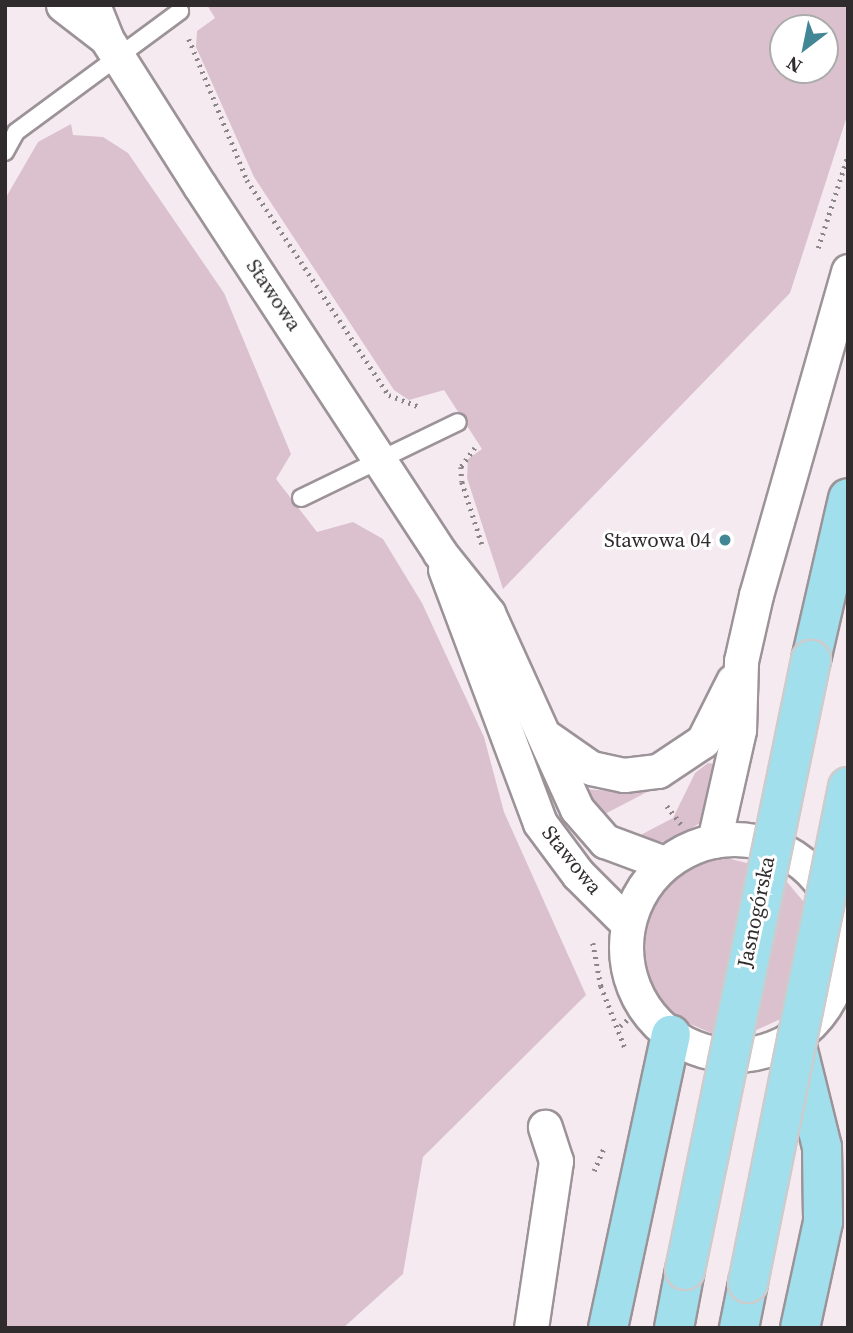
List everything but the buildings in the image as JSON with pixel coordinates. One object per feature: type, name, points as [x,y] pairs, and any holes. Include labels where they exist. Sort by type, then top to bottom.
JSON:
[{"type":"main road","name":"Jasnogórska","points":[[674,1328],[811,660],[848,498]]},
{"type":"main road","points":[[739,1328],[848,787]]},
{"type":"main road","points":[[608,1328],[671,1035]]},
{"type":"main road","points":[[794,1037],[822,1147],[823,1222],[800,1328]]},
{"type":"street","name":"Stawowa","points":[[63,5],[112,47]]},
{"type":"street","name":"Stawowa","points":[[93,5],[112,47],[440,553],[488,613],[548,738],[577,809],[605,842],[664,863]]},
{"type":"street","points":[[714,841],[739,730],[741,661],[797,437],[848,271]]},
{"type":"street","name":"Stawowa","points":[[440,553],[461,624],[487,669],[540,823],[578,873],[628,924]]},
{"type":"street","name":"Stawowa","points":[[548,738],[591,768],[624,775],[658,771],[690,754],[711,730],[741,661]]},
{"type":"street","points":[[714,841],[772,845],[819,880],[833,904],[845,955],[840,993],[794,1037],[764,1051],[732,1055],[700,1050],[631,1016],[626,955],[628,924],[640,893],[664,863],[714,841]]},
{"type":"street","points":[[819,880],[848,844]]},
{"type":"street","points":[[531,1328],[556,1161],[545,1128]]},
{"type":"lane","points":[[5,152],[16,132],[112,47],[180,11]]},
{"type":"lane","points":[[301,498],[378,456],[458,422]]},
{"type":"path","points":[[192,29],[189,50],[247,180],[388,395],[413,408],[430,405]]},
{"type":"path","points":[[834,200],[848,155]]},
{"type":"path","points":[[591,929],[601,986],[631,1016],[627,1059]]},
{"type":"path","points":[[591,1180],[606,1142]]},
{"type":"shaded area","points":[[207,5],[848,5],[848,113],[790,293],[503,589],[467,478],[468,459],[482,449],[444,390],[409,400],[394,390],[254,177],[196,47],[197,31],[215,18]]},
{"type":"shaded area","points":[[71,124],[73,135],[103,137],[128,153],[224,293],[291,454],[276,479],[317,532],[353,522],[383,539],[422,603],[484,737],[504,812],[586,995],[423,1157],[403,1274],[343,1328],[5,1328],[5,199],[38,142]]},
{"type":"shaded area","points":[[708,763],[715,764],[700,823],[669,842],[631,840],[673,818],[695,773]]},
{"type":"shaded area","points":[[585,789],[633,793],[651,790],[599,817]]},
{"type":"shaded area","points":[[722,857],[777,870],[813,913],[785,1017],[750,1033],[711,1033],[679,1019],[655,993],[642,960],[644,925],[659,893],[686,868]]},
{"type":"place","name":"Stawowa 04","points":[[725,540]]}]
